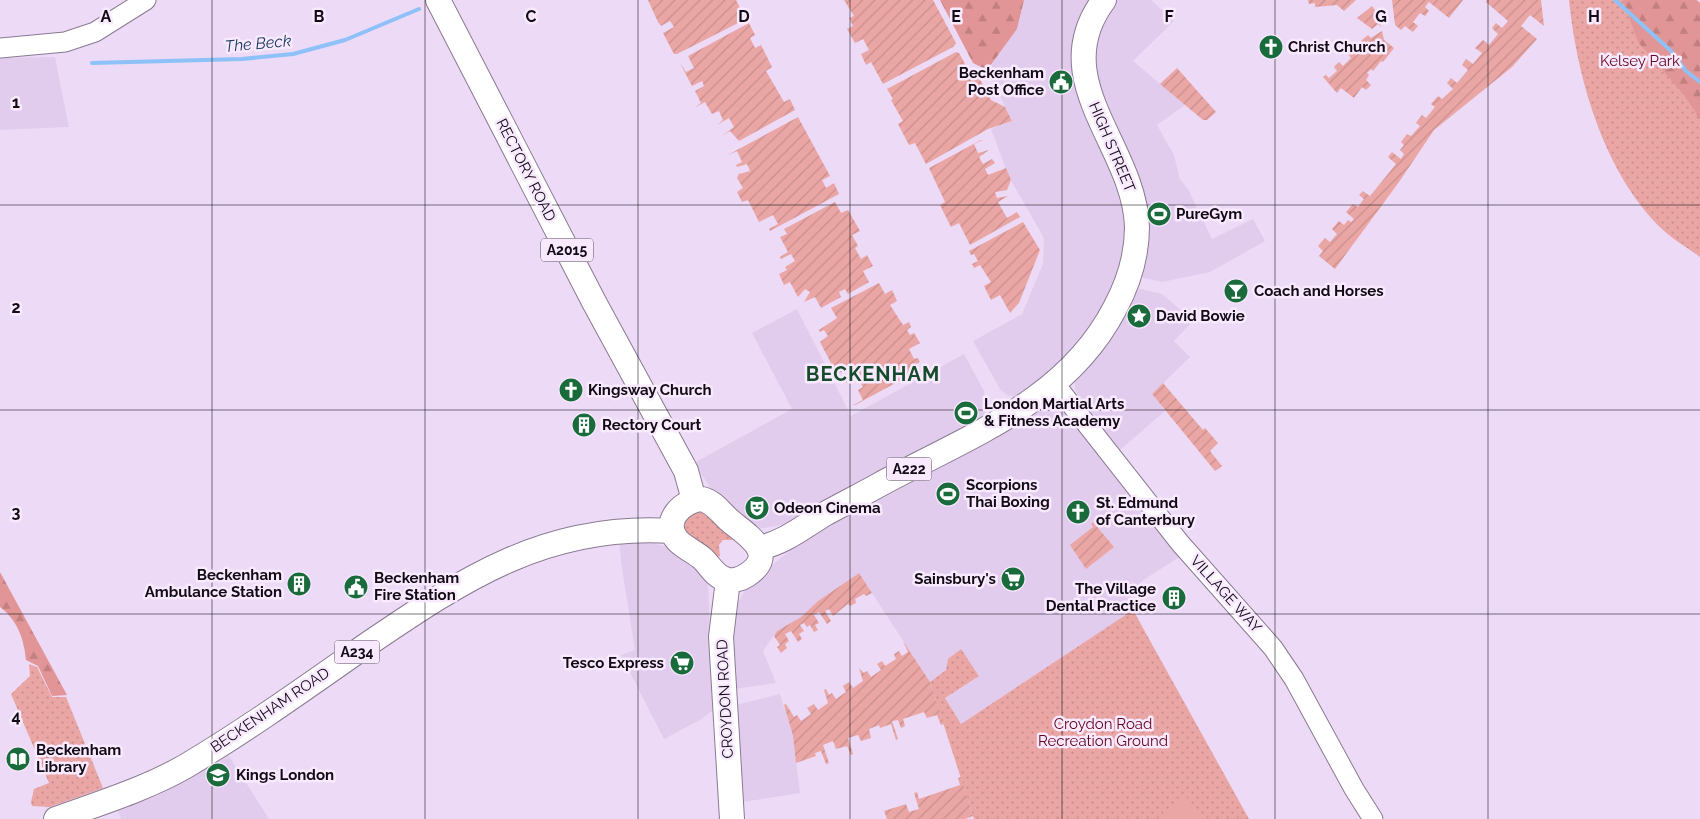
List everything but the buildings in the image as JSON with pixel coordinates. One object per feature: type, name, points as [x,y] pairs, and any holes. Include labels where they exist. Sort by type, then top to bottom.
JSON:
[{"type":"main road","name":"RECTORY ROAD","points":[[438,0],[590,294],[676,450],[689,479],[694,500]]},
{"type":"main road","name":"HIGH STREET","points":[[758,548],[780,541],[833,510],[985,429],[1055,384],[1081,358],[1105,326],[1122,294],[1135,254],[1136,213],[1131,188],[1091,99],[1083,66],[1086,33],[1094,14],[1104,0]]},
{"type":"main road","points":[[702,499],[714,504],[734,524],[751,536],[758,548],[759,554],[755,567],[740,578],[728,580],[715,573],[700,557],[678,541],[672,531],[672,524],[678,509],[694,500],[702,499]]},
{"type":"main road","name":"BECKENHAM ROAD","points":[[56,819],[141,787],[184,766],[440,596],[488,569],[529,552],[583,535],[627,530],[672,531]]},
{"type":"main road","name":"CROYDON ROAD","points":[[728,580],[724,601],[722,645],[732,819]]},
{"type":"street","points":[[0,48],[66,42],[95,32],[146,0]]},
{"type":"street","name":"VILLAGE WAY","points":[[1055,384],[1180,542],[1273,648],[1294,679],[1354,789],[1373,819]]},
{"type":"shaded area","points":[[1024,0],[1095,0],[1082,25],[1128,210],[1125,267],[1082,347],[1017,398],[1007,395],[1000,389],[973,341],[1022,314],[1043,264],[1044,238],[1009,177],[991,129],[1012,121],[987,70],[1017,29]]},
{"type":"shaded area","points":[[1113,0],[1151,0],[1174,21],[1133,61],[1185,105],[1157,125],[1174,155],[1180,179],[1188,189],[1212,239],[1253,219],[1265,241],[1210,272],[1162,282],[1140,277],[1091,56],[1109,6]]},
{"type":"shaded area","points":[[55,57],[69,127],[0,130],[0,58]]},
{"type":"shaded area","points":[[1137,288],[1162,294],[1193,321],[1174,341],[1190,357],[1152,394],[1165,411],[1119,451],[1079,398],[1075,388],[1075,380]]},
{"type":"shaded area","points":[[797,309],[851,416],[964,354],[984,391],[987,409],[983,417],[786,524],[757,529],[718,499],[694,463],[792,409],[752,333]]},
{"type":"shaded area","points":[[1050,401],[1060,405],[1181,556],[1142,581],[1132,601],[1133,610],[961,724],[945,698],[979,675],[960,649],[946,670],[930,682],[859,573],[818,601],[801,617],[777,631],[763,651],[776,683],[735,689],[730,652],[737,605],[746,588],[805,538]]},
{"type":"shaded area","points":[[619,539],[653,543],[671,548],[681,553],[708,580],[713,710],[700,720],[664,739],[621,655],[635,650]]},
{"type":"shaded area","points":[[780,694],[793,736],[800,793],[743,802],[736,705]]},
{"type":"shaded area","name":"Kings London","points":[[229,756],[269,819],[121,819],[118,811],[159,795]]},
{"type":"green space","points":[[648,0],[736,0],[746,19],[674,54],[663,33],[674,27],[670,21],[661,26]]},
{"type":"green space","points":[[844,0],[933,0],[956,43],[953,47],[883,84],[871,62],[866,65],[861,54],[869,50],[863,39],[855,43],[847,29],[853,26],[849,18],[854,16]]},
{"type":"green space","points":[[940,0],[1024,0],[1017,29],[987,70],[973,63]]},
{"type":"green space","points":[[1308,0],[1356,0],[1344,11],[1337,5],[1315,7],[1315,3],[1309,4]]},
{"type":"green space","points":[[1392,0],[1463,0],[1449,18],[1429,2],[1425,7],[1429,11],[1425,16],[1420,13],[1413,22],[1418,26],[1413,32],[1405,26],[1401,30],[1395,25]]},
{"type":"green space","points":[[1487,0],[1541,0],[1544,26],[1530,15],[1521,26],[1537,39],[1512,67],[1434,130],[1399,182],[1335,269],[1319,256],[1323,251],[1318,246],[1325,238],[1330,242],[1337,234],[1332,229],[1339,221],[1344,225],[1348,220],[1351,222],[1354,219],[1346,212],[1353,204],[1358,207],[1364,199],[1359,195],[1363,191],[1370,196],[1396,164],[1388,157],[1392,152],[1401,159],[1404,154],[1400,150],[1404,145],[1401,142],[1407,134],[1411,136],[1420,126],[1416,123],[1422,115],[1426,118],[1435,107],[1431,104],[1438,96],[1442,99],[1453,89],[1447,83],[1451,78],[1457,83],[1468,70],[1462,65],[1466,59],[1473,64],[1482,53],[1475,48],[1483,40],[1489,45],[1498,34],[1492,28],[1496,23],[1502,28],[1508,21],[1486,2]]},
{"type":"green space","name":"Kelsey Park","points":[[1569,0],[1697,0],[1700,3],[1700,257],[1663,230],[1642,207],[1609,153],[1587,92],[1579,61]]},
{"type":"green space","points":[[1623,0],[1696,0],[1700,3],[1700,119],[1684,95],[1638,42]]},
{"type":"green space","points":[[1372,6],[1381,27],[1378,24],[1372,29],[1357,18]]},
{"type":"green space","points":[[749,23],[755,35],[750,38],[755,48],[761,45],[772,67],[766,71],[784,102],[790,99],[795,110],[739,141],[730,131],[722,136],[734,127],[729,118],[717,125],[723,120],[719,111],[712,114],[705,102],[694,108],[701,103],[695,91],[704,86],[702,81],[692,86],[680,63],[686,72],[694,68],[688,56]]},
{"type":"green space","points":[[1382,31],[1384,40],[1394,48],[1383,62],[1381,61],[1373,71],[1371,69],[1367,73],[1369,75],[1366,80],[1371,85],[1366,90],[1362,87],[1354,98],[1341,88],[1337,93],[1323,77],[1326,75],[1329,78],[1337,71],[1334,67],[1339,62],[1343,66],[1351,58],[1348,54],[1353,49],[1356,53],[1364,45],[1361,41],[1368,35],[1371,38]]},
{"type":"green space","points":[[956,52],[959,53],[969,71],[980,79],[991,100],[1005,107],[1012,121],[988,129],[926,164],[915,143],[909,145],[898,124],[903,121],[887,89]]},
{"type":"green space","points":[[1177,68],[1216,112],[1207,120],[1203,120],[1160,84]]},
{"type":"green space","points":[[798,117],[830,176],[822,180],[826,188],[834,183],[839,194],[770,231],[769,229],[778,224],[773,215],[759,222],[748,200],[742,202],[737,192],[743,188],[737,178],[739,174],[750,171],[747,164],[737,167],[736,165],[742,162],[737,151],[726,156]]},
{"type":"green space","points":[[981,140],[983,140],[974,144],[978,153],[989,150],[979,157],[983,164],[992,159],[995,163],[985,169],[988,175],[1006,168],[1011,180],[1007,190],[995,192],[997,198],[1008,196],[998,202],[1007,218],[1017,212],[1020,217],[970,245],[959,223],[951,227],[940,205],[945,202],[929,168]]},
{"type":"green space","points":[[835,202],[841,213],[848,210],[860,231],[852,235],[858,246],[855,248],[861,259],[867,255],[873,266],[863,271],[869,282],[848,294],[845,289],[839,292],[841,297],[821,308],[815,297],[804,302],[810,292],[805,289],[798,297],[790,282],[784,285],[779,274],[787,270],[785,267],[795,261],[791,254],[781,259],[780,257],[788,252],[780,237],[787,234],[784,229]]},
{"type":"green space","points":[[1023,222],[1040,250],[1019,303],[1010,313],[1000,295],[991,300],[984,286],[991,282],[980,265],[974,268],[972,264],[978,261],[974,254],[971,255],[969,251]]},
{"type":"green space","points":[[879,283],[885,294],[892,290],[897,301],[890,305],[903,325],[909,322],[911,327],[907,330],[910,335],[914,333],[920,343],[909,349],[914,359],[918,358],[920,362],[911,367],[914,373],[855,405],[853,405],[863,400],[858,390],[863,387],[857,377],[846,383],[843,377],[853,372],[851,367],[831,377],[825,366],[831,363],[820,342],[828,336],[824,330],[820,332],[819,330],[837,318],[831,308]]},
{"type":"green space","points":[[1163,383],[1203,430],[1205,428],[1218,443],[1210,451],[1222,466],[1215,471],[1152,394]]},
{"type":"green space","points":[[704,510],[735,536],[732,540],[723,540],[719,545],[720,556],[718,557],[695,540],[684,528],[689,514]]},
{"type":"green space","points":[[1093,522],[1114,547],[1086,569],[1070,545],[1093,527],[1091,524]]},
{"type":"green space","points":[[0,572],[67,695],[52,696],[38,666],[26,660],[19,630],[0,607]]},
{"type":"green space","points":[[859,573],[872,593],[866,596],[864,594],[855,599],[856,603],[850,606],[848,604],[833,616],[829,609],[825,611],[831,621],[827,624],[819,612],[814,615],[819,623],[815,625],[818,630],[814,632],[810,625],[807,627],[804,623],[800,625],[804,631],[799,634],[802,639],[798,642],[791,631],[785,634],[789,641],[785,644],[787,648],[781,653],[777,647],[780,645],[774,636],[777,631],[801,617],[818,601]]},
{"type":"green space","name":"Croydon Road Recreation Ground","points":[[1133,610],[1249,819],[974,819],[930,682],[946,670],[948,659],[961,649],[979,676],[945,698],[961,724]]},
{"type":"green space","points":[[903,641],[930,682],[944,724],[941,725],[937,715],[927,718],[924,712],[903,719],[905,726],[901,728],[898,720],[892,721],[898,739],[896,740],[891,724],[880,728],[879,725],[869,729],[871,738],[861,741],[858,735],[848,738],[853,754],[851,755],[847,746],[836,749],[833,741],[823,745],[829,763],[826,764],[821,751],[815,753],[816,756],[796,763],[793,736],[784,705],[786,704],[794,717],[797,715],[801,721],[811,714],[807,708],[814,704],[818,710],[828,703],[824,690],[826,689],[829,695],[832,693],[836,699],[846,692],[843,686],[849,682],[853,688],[863,681],[859,668],[864,673],[867,671],[871,677],[881,670],[877,664],[882,661],[885,666],[896,659],[894,654],[899,651],[902,656],[908,652]]},
{"type":"green space","points":[[29,664],[37,667],[52,697],[66,697],[103,788],[50,807],[32,806],[34,789],[49,783],[11,694],[30,676]]},
{"type":"green space","points":[[961,777],[973,816],[965,819],[887,819],[884,811],[906,804],[909,812],[919,809],[914,793],[917,792],[919,799],[960,785],[958,778]]},
{"type":"green space","points":[[1187,797],[1201,819],[1167,819],[1163,812]]},
{"type":"waterway","name":"The Beck","points":[[1615,0],[1670,50],[1686,71],[1700,82]]},
{"type":"waterway","name":"The Beck","points":[[92,63],[242,59],[293,54],[345,40],[419,9]]},
{"type":"place","name":"Christ Church","points":[[1271,47]]},
{"type":"place","name":"Beckenham Post Office","points":[[1061,82]]},
{"type":"place","name":"PureGym","points":[[1159,214]]},
{"type":"place","name":"Coach and Horses","points":[[1236,291]]},
{"type":"place","name":"David Bowie","points":[[1139,316]]},
{"type":"place","name":"Kingsway Church","points":[[571,390]]},
{"type":"place","name":"London Martial Arts & Fitness Academy","points":[[966,413]]},
{"type":"place","name":"Rectory Court","points":[[584,425]]},
{"type":"place","name":"Scorpions Thai Boxing","points":[[948,494]]},
{"type":"place","name":"Odeon Cinema","points":[[757,508]]},
{"type":"place","name":"St. Edmund of Canterbury","points":[[1078,512]]},
{"type":"place","name":"Sainsbury's","points":[[1013,579]]},
{"type":"place","name":"Beckenham Ambulance Station","points":[[299,584]]},
{"type":"place","name":"Beckenham Fire Station","points":[[356,587]]},
{"type":"place","name":"The Village Dental Practice","points":[[1174,598]]},
{"type":"place","name":"Tesco Express","points":[[682,663]]},
{"type":"place","name":"Beckenham Library","points":[[18,759]]},
{"type":"place","name":"Kings London","points":[[218,775]]},
{"type":"district","name":"BECKENHAM","points":[[873,374]]}]
